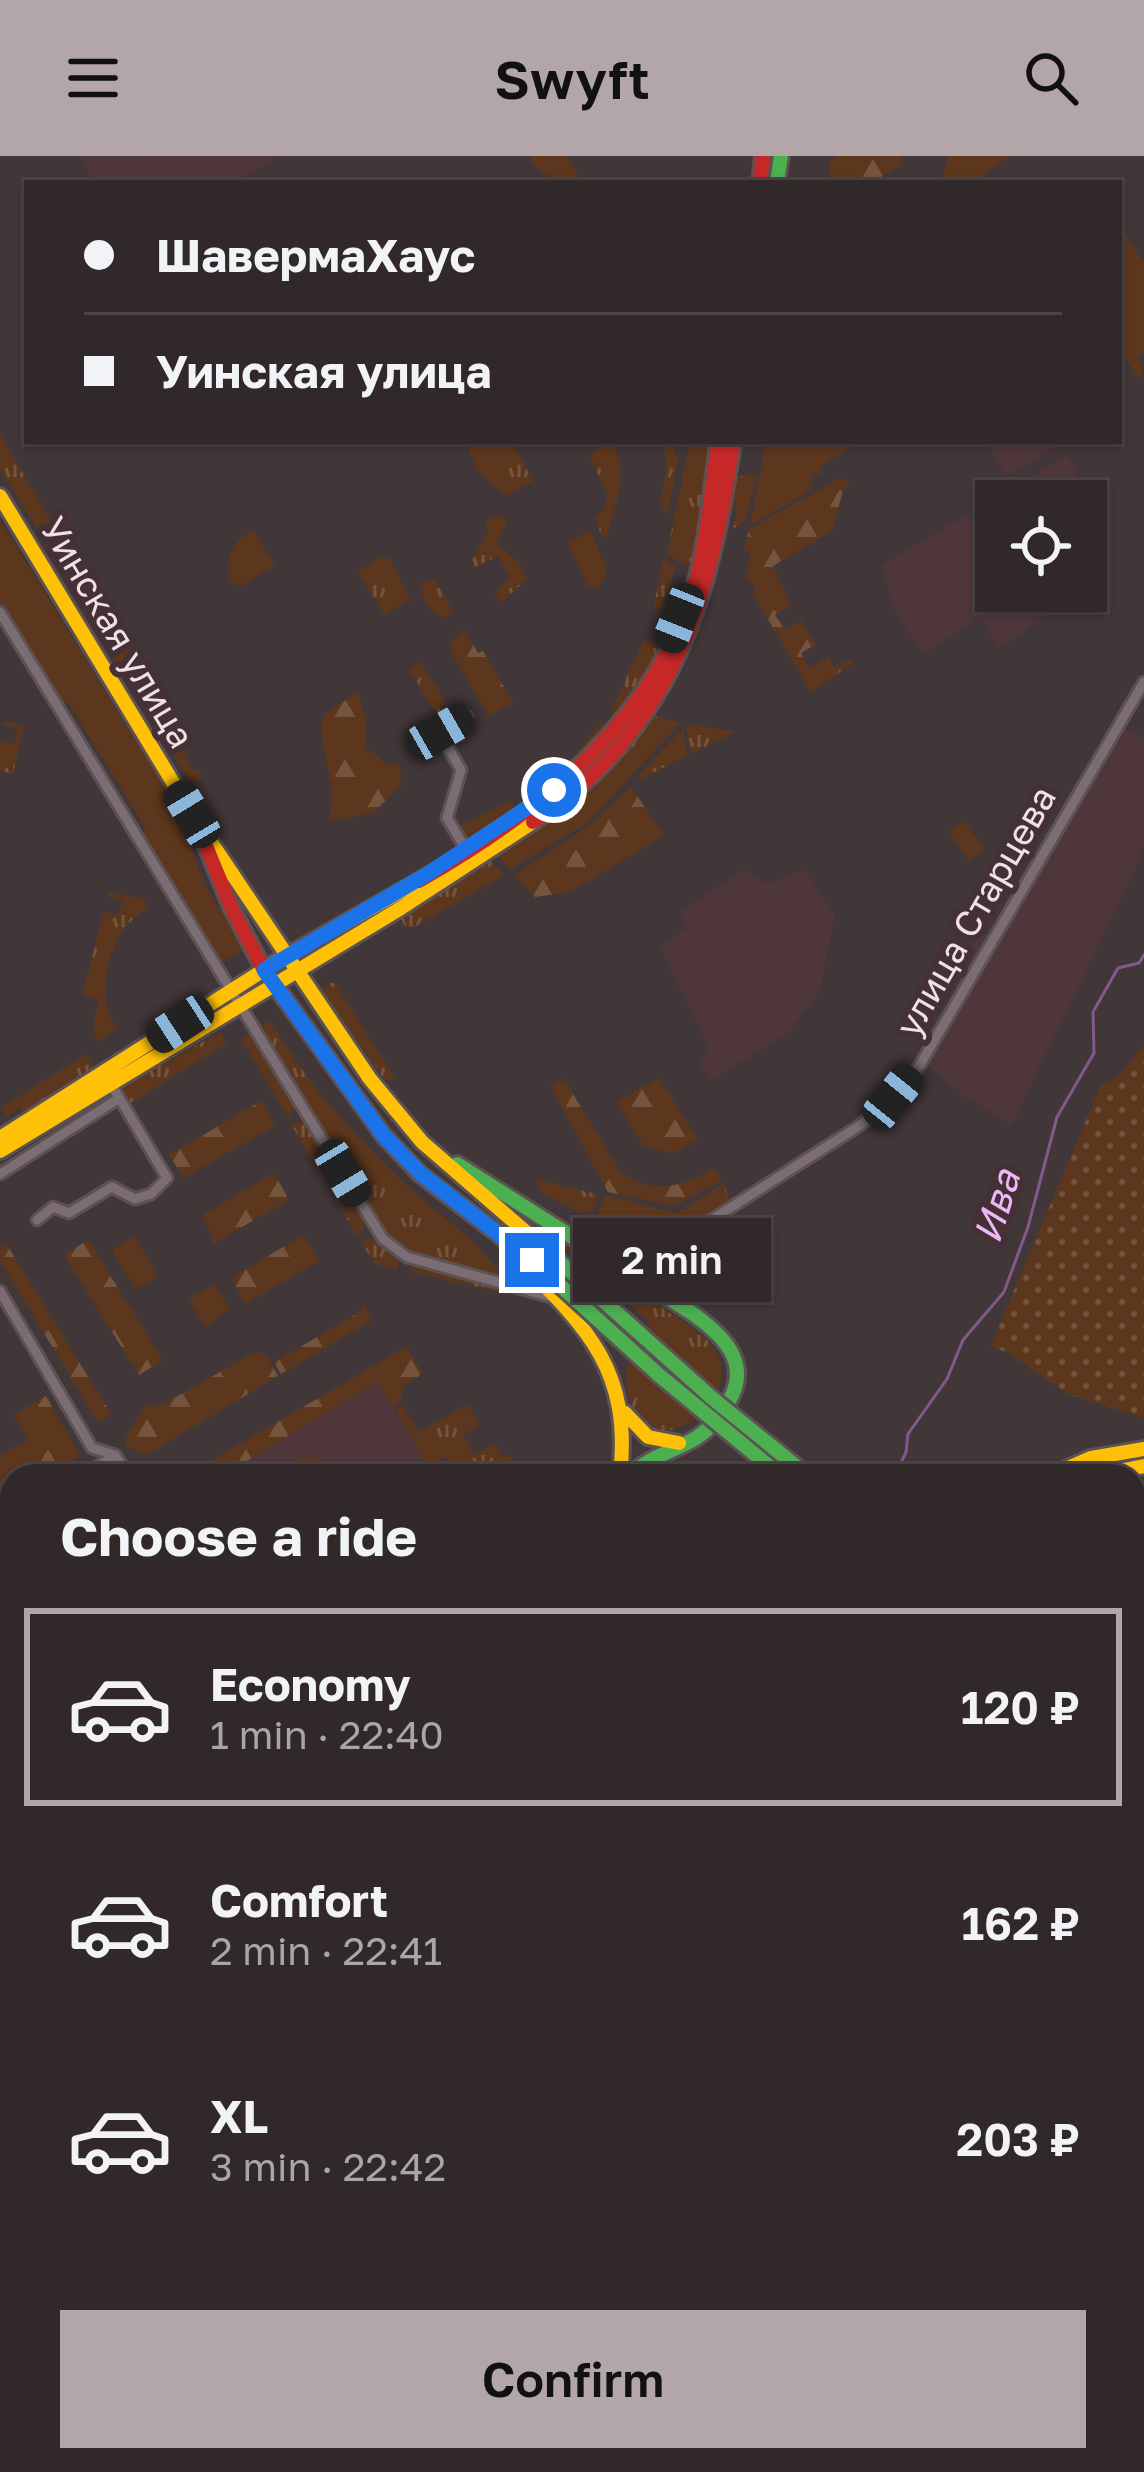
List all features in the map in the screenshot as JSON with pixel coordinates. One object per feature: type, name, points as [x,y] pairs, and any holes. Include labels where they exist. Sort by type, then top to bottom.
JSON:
[{"type":"main road","points":[[0,1138],[242,1006],[470,856],[593,754],[640,698],[696,579],[718,444]]},
{"type":"main road","points":[[0,1151],[264,970],[544,815],[587,778],[652,705],[680,656],[704,597],[721,528],[733,444]]},
{"type":"main road","name":"Уинская улица","points":[[0,496],[192,814],[370,1079],[422,1142],[793,1464]]},
{"type":"main road","points":[[192,814],[264,970],[384,1136],[421,1174],[532,1260],[766,1464]]},
{"type":"main road","points":[[422,1142],[723,1333],[737,1359],[739,1381],[731,1400],[713,1424],[641,1464]]},
{"type":"main road","points":[[472,1214],[560,1300],[611,1370],[625,1413],[639,1433],[650,1439],[684,1442]]},
{"type":"main road","points":[[621,1464],[625,1413]]},
{"type":"main road","points":[[1077,1464],[1144,1449]]},
{"type":"street","points":[[0,612],[5,630],[390,1246],[422,1262],[560,1300]]},
{"type":"street","name":"улица Старцева","points":[[602,1255],[622,1259],[645,1255],[708,1222],[859,1126],[893,1097],[920,1065],[1144,682]]},
{"type":"street","points":[[467,716],[440,732],[461,770],[447,818],[470,856]]},
{"type":"street","points":[[37,1220],[52,1207],[69,1213],[112,1187],[135,1199],[151,1194],[167,1178],[109,1078]]},
{"type":"street","points":[[0,1174],[118,1100]]},
{"type":"street","points":[[689,1311],[673,1283],[674,1260],[708,1222]]},
{"type":"street","points":[[0,1291],[11,1319],[92,1448],[115,1455],[121,1464]]},
{"type":"street","points":[[101,1464],[115,1455]]},
{"type":"shaded area","points":[[280,156],[238,180],[92,180],[79,157]]},
{"type":"shaded area","points":[[987,444],[1058,444],[1058,445],[1007,477]]},
{"type":"shaded area","points":[[1068,455],[1080,480],[1026,480]]},
{"type":"shaded area","points":[[975,510],[975,612],[1051,612],[1000,648],[980,617],[924,655],[895,611],[882,565]]},
{"type":"shaded area","points":[[1126,728],[1144,739],[1144,843],[1011,1126],[926,1065]]},
{"type":"shaded area","points":[[745,869],[769,884],[804,869],[835,915],[819,993],[786,1035],[710,1081],[699,1064],[708,1047],[660,946],[687,928],[681,912]]},
{"type":"shaded area","points":[[980,930],[990,936],[958,988],[949,982]]},
{"type":"shaded area","points":[[377,1381],[426,1464],[242,1464]]},
{"type":"green space","points":[[532,156],[567,156],[581,180],[556,180],[531,164]]},
{"type":"green space","points":[[837,156],[902,156],[900,166],[875,180],[828,180],[830,163]]},
{"type":"green space","points":[[948,156],[1010,156],[977,180],[942,180]]},
{"type":"green space","points":[[1122,229],[1144,262],[1144,354],[1138,354],[1144,374],[1138,378],[1122,353]]},
{"type":"green space","points":[[0,434],[53,524],[41,534],[0,470]]},
{"type":"green space","points":[[513,444],[533,481],[505,496],[477,470],[468,446]]},
{"type":"green space","points":[[612,444],[620,462],[615,509],[603,540],[595,518],[604,510],[608,495],[589,455]]},
{"type":"green space","points":[[663,444],[672,444],[678,461],[667,516],[660,505],[667,464]]},
{"type":"green space","points":[[689,444],[713,444],[693,564],[680,563],[667,553]]},
{"type":"green space","points":[[765,444],[856,444],[821,465],[820,475],[813,474],[810,491],[750,525]]},
{"type":"green space","points":[[756,476],[746,520],[733,529],[737,510],[732,509],[733,480]]},
{"type":"green space","points":[[839,479],[851,480],[832,531],[773,566],[791,605],[775,615],[785,630],[801,620],[816,644],[801,653],[809,668],[828,657],[835,668],[850,659],[853,663],[811,692],[752,592],[756,587],[746,577],[751,554],[744,552],[749,529]]},
{"type":"green space","points":[[501,515],[507,523],[496,544],[518,561],[527,579],[501,603],[495,593],[510,576],[498,556],[475,567],[471,560],[488,532],[486,520]]},
{"type":"green space","points":[[0,520],[174,803],[205,884],[243,950],[221,963],[143,836],[145,827],[0,602]]},
{"type":"green space","points":[[253,530],[275,565],[241,586],[230,581],[229,558],[239,539]]},
{"type":"green space","points":[[591,530],[607,571],[598,589],[588,586],[567,543]]},
{"type":"green space","points":[[61,535],[87,579],[71,588],[45,546]]},
{"type":"green space","points":[[382,556],[391,560],[410,600],[384,615],[358,572]]},
{"type":"green space","points":[[664,558],[676,567],[661,610],[653,608]]},
{"type":"green space","points":[[434,579],[454,612],[443,618],[427,604],[421,589],[420,583]]},
{"type":"green space","points":[[90,585],[182,735],[178,741],[193,770],[198,769],[202,776],[198,781],[189,780],[74,595]]},
{"type":"green space","points":[[464,630],[478,653],[483,651],[513,702],[489,716],[453,656],[451,643]]},
{"type":"green space","points":[[643,641],[660,643],[650,669],[618,716],[610,714]]},
{"type":"green space","points":[[419,661],[445,700],[439,718],[410,671]]},
{"type":"green space","points":[[358,692],[366,719],[366,748],[388,765],[400,764],[401,785],[373,813],[329,821],[332,806],[322,737],[324,714]]},
{"type":"green space","points":[[656,716],[680,723],[587,823],[509,870],[498,854],[567,807]]},
{"type":"green space","points":[[4,721],[24,726],[13,774],[0,771],[0,741],[14,744],[18,729],[3,725]]},
{"type":"green space","points":[[601,722],[611,727],[568,772],[523,802],[574,757]]},
{"type":"green space","points":[[686,724],[735,732],[690,754]]},
{"type":"green space","points":[[683,729],[687,755],[640,780],[637,777]]},
{"type":"green space","points":[[631,787],[664,835],[570,892],[535,897],[515,875],[590,825]]},
{"type":"green space","points":[[510,801],[516,811],[469,840],[460,827]]},
{"type":"green space","points":[[964,821],[985,850],[969,861],[949,831]]},
{"type":"green space","points":[[488,859],[505,875],[414,927],[405,926],[401,919],[416,904]]},
{"type":"green space","points":[[108,892],[143,899],[149,908],[124,929],[115,945],[105,981],[110,1015],[118,1028],[97,1042],[93,1027],[99,999],[82,995],[104,912],[119,915],[123,900]]},
{"type":"green space","points":[[335,983],[396,1080],[385,1080],[320,989]]},
{"type":"green space","points":[[270,1020],[338,1115],[475,1244],[501,1276],[413,1252],[386,1232],[262,1026]]},
{"type":"green space","points":[[220,1032],[227,1043],[128,1105],[121,1094],[124,1086]]},
{"type":"green space","points":[[251,1033],[292,1100],[294,1109],[288,1117],[241,1039]]},
{"type":"green space","points":[[1144,1045],[1144,1418],[1068,1394],[1007,1352],[990,1347],[1101,1085],[1118,1077]]},
{"type":"green space","points":[[86,1054],[95,1069],[90,1074],[26,1113],[19,1108],[7,1116],[1,1108]]},
{"type":"green space","points":[[659,1078],[698,1139],[674,1154],[643,1146],[617,1102]]},
{"type":"green space","points":[[564,1079],[620,1171],[632,1179],[667,1186],[714,1168],[722,1180],[674,1206],[608,1192],[551,1087]]},
{"type":"green space","points":[[261,1101],[275,1126],[184,1178],[169,1155]]},
{"type":"green space","points":[[291,1124],[306,1124],[331,1166],[324,1179]]},
{"type":"green space","points":[[274,1173],[289,1200],[214,1243],[203,1215]]},
{"type":"green space","points":[[537,1179],[596,1194],[595,1208],[587,1215],[541,1193]]},
{"type":"green space","points":[[338,1182],[366,1224],[357,1236],[328,1185]]},
{"type":"green space","points":[[724,1183],[728,1198],[723,1206],[658,1245],[626,1252],[590,1238],[604,1195],[678,1213]]},
{"type":"green space","points":[[545,1230],[693,1328],[713,1347],[721,1367],[719,1388],[693,1421],[656,1430],[640,1421],[630,1400],[626,1373],[650,1323]]},
{"type":"green space","points":[[303,1235],[319,1261],[245,1304],[234,1283],[236,1275]]},
{"type":"green space","points":[[134,1236],[158,1276],[135,1289],[112,1250]]},
{"type":"green space","points":[[369,1238],[398,1258],[398,1270],[375,1264],[361,1242]]},
{"type":"green space","points":[[88,1240],[163,1360],[139,1375],[64,1255]]},
{"type":"green space","points":[[6,1243],[111,1414],[98,1422],[0,1261],[0,1247]]},
{"type":"green space","points":[[675,1245],[668,1261],[667,1285],[635,1265]]},
{"type":"green space","points":[[417,1266],[498,1285],[497,1292],[408,1271]]},
{"type":"green space","points":[[214,1284],[230,1308],[206,1327],[188,1299]]},
{"type":"green space","points":[[364,1305],[372,1320],[281,1374],[274,1362],[357,1314]]},
{"type":"green space","points":[[406,1347],[423,1373],[404,1386],[393,1408],[377,1382],[242,1464],[205,1464]]},
{"type":"green space","points":[[253,1353],[265,1353],[278,1376],[146,1455],[125,1446],[144,1407],[162,1405]]},
{"type":"green space","points":[[46,1396],[80,1456],[68,1464],[0,1464],[0,1455],[28,1440],[14,1415]]},
{"type":"green space","points":[[468,1404],[480,1425],[463,1435],[474,1455],[495,1444],[503,1458],[510,1455],[515,1464],[450,1464],[446,1457],[426,1464],[395,1410],[403,1406],[419,1432]]},
{"type":"green space","points":[[315,1457],[326,1464],[292,1464]]},
{"type":"waterway","name":"Ива","points":[[900,1464],[908,1434],[947,1379],[963,1340],[1004,1292],[1028,1227],[1057,1117],[1094,1053],[1093,1012],[1118,968],[1139,963],[1144,955]]},
{"type":"traffic: fast","points":[[777,180],[781,156]]},
{"type":"traffic: fast","points":[[457,1164],[689,1311],[730,1350],[737,1375],[735,1388],[718,1418],[696,1438],[645,1464]]},
{"type":"traffic: fast","points":[[542,1246],[793,1464]]},
{"type":"traffic: fast","points":[[532,1260],[766,1464]]},
{"type":"traffic: slow","points":[[0,496],[192,814],[370,1079],[422,1142],[542,1246]]},
{"type":"traffic: slow","points":[[0,1151],[401,908],[533,822]]},
{"type":"traffic: slow","points":[[0,1138],[278,961],[419,881]]},
{"type":"traffic: slow","points":[[515,1256],[563,1305],[599,1352],[619,1406],[621,1464]]},
{"type":"traffic: slow","points":[[625,1413],[648,1437],[679,1443]]},
{"type":"traffic: slow","points":[[1077,1464],[1144,1449]]},
{"type":"traffic: jam","points":[[760,180],[763,156]]},
{"type":"traffic: jam","points":[[419,881],[550,792],[589,756],[655,675],[697,577],[719,444]]},
{"type":"traffic: jam","points":[[533,822],[581,786],[620,746],[677,656],[712,554],[733,444]]},
{"type":"traffic: jam","points":[[206,846],[264,970],[384,1136],[420,1174],[532,1260]]},
{"type":"route","points":[[532,1260],[421,1174],[384,1136],[264,970],[356,919],[554,790]]}]
